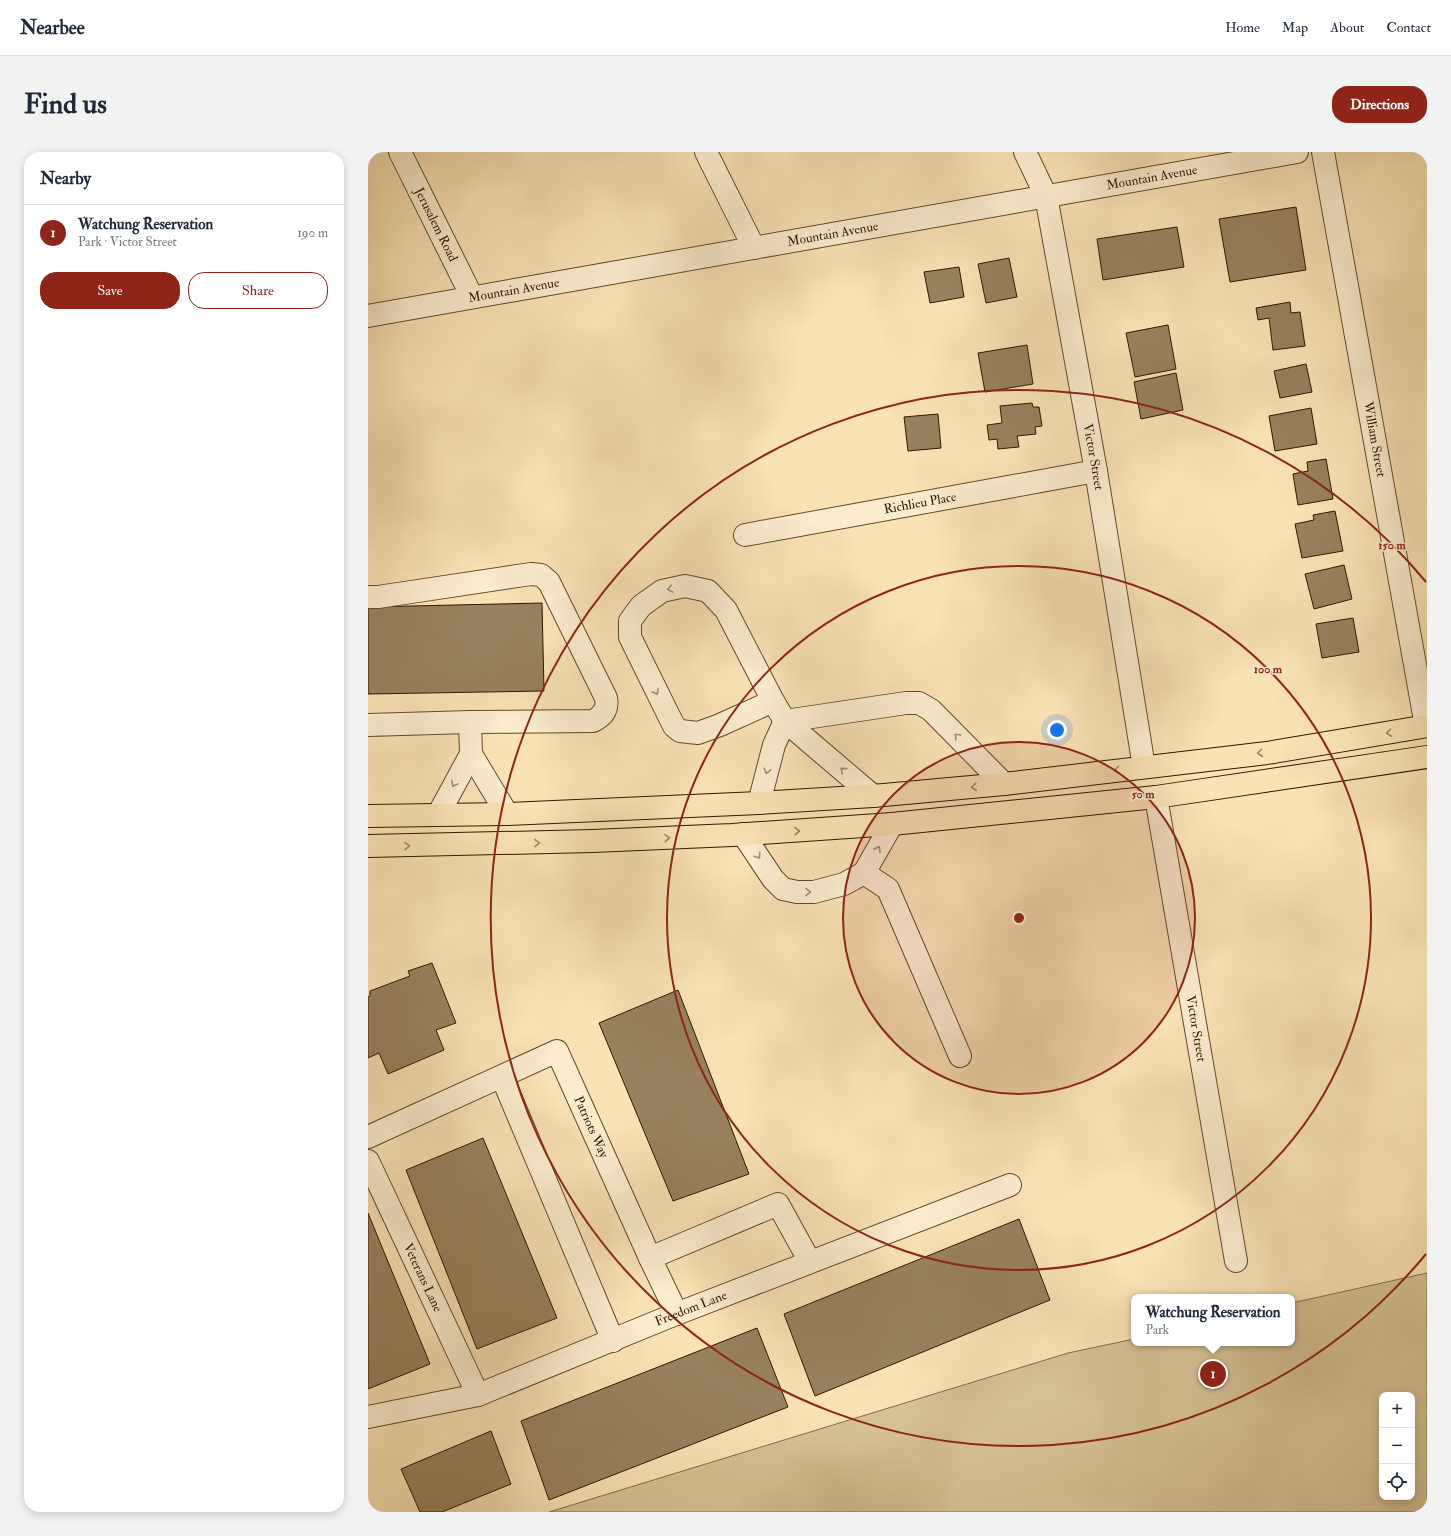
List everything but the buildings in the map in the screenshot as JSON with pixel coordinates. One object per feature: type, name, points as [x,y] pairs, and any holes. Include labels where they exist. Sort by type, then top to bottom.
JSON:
[{"type":"highway","points":[[368,816],[506,814],[759,803],[873,796],[1004,784],[1267,753],[1426,726]]},
{"type":"highway","points":[[368,846],[593,841],[743,834],[892,824],[1156,797],[1427,757]]},
{"type":"street","name":"Jerusalem Road","points":[[400,152],[472,297]]},
{"type":"street","points":[[706,152],[754,248]]},
{"type":"street","name":"Victor Street","points":[[1025,152],[1046,196],[1096,470],[1144,767]]},
{"type":"street","name":"Mountain Avenue","points":[[368,316],[1297,152]]},
{"type":"street","name":"William Street","points":[[1323,152],[1426,726]]},
{"type":"street","name":"Richlieu Place","points":[[745,535],[1096,470]]},
{"type":"street","points":[[368,597],[378,597],[538,574],[546,579],[606,698],[607,703],[604,714],[593,721],[586,722],[470,722],[368,725]]},
{"type":"street","points":[[773,701],[720,725],[698,733],[680,731],[674,726],[630,638],[630,621],[641,606],[662,591],[685,586],[708,591],[726,610],[773,701],[785,721],[873,796]]},
{"type":"street","points":[[785,721],[906,703],[919,703],[931,710],[1004,784]]},
{"type":"street","points":[[759,803],[774,746],[785,721]]},
{"type":"street","points":[[470,722],[471,754],[506,814]]},
{"type":"street","points":[[438,816],[471,754]]},
{"type":"street","name":"Victor Street","points":[[1156,797],[1236,1261]]},
{"type":"street","points":[[743,834],[773,879],[783,889],[798,892],[814,892],[844,884],[864,873],[892,824]]},
{"type":"street","points":[[864,873],[888,889],[960,1056]]},
{"type":"street","name":"Patriots Way","points":[[368,1137],[557,1052],[650,1258],[677,1314]]},
{"type":"street","points":[[502,1077],[613,1341]]},
{"type":"street","name":"Veterans Lane","points":[[368,1161],[478,1395]]},
{"type":"street","name":"Freedom Lane","points":[[368,1417],[478,1395],[677,1314],[1010,1185]]},
{"type":"street","points":[[650,1258],[778,1204],[810,1262]]},
{"type":"shaded area","points":[[1427,1273],[1427,1512],[549,1512],[1068,1353],[1131,1340],[1131,1346],[1295,1346],[1295,1302]]},
{"type":"place","name":"Watchung Reservation","points":[[1213,1374]]}]
